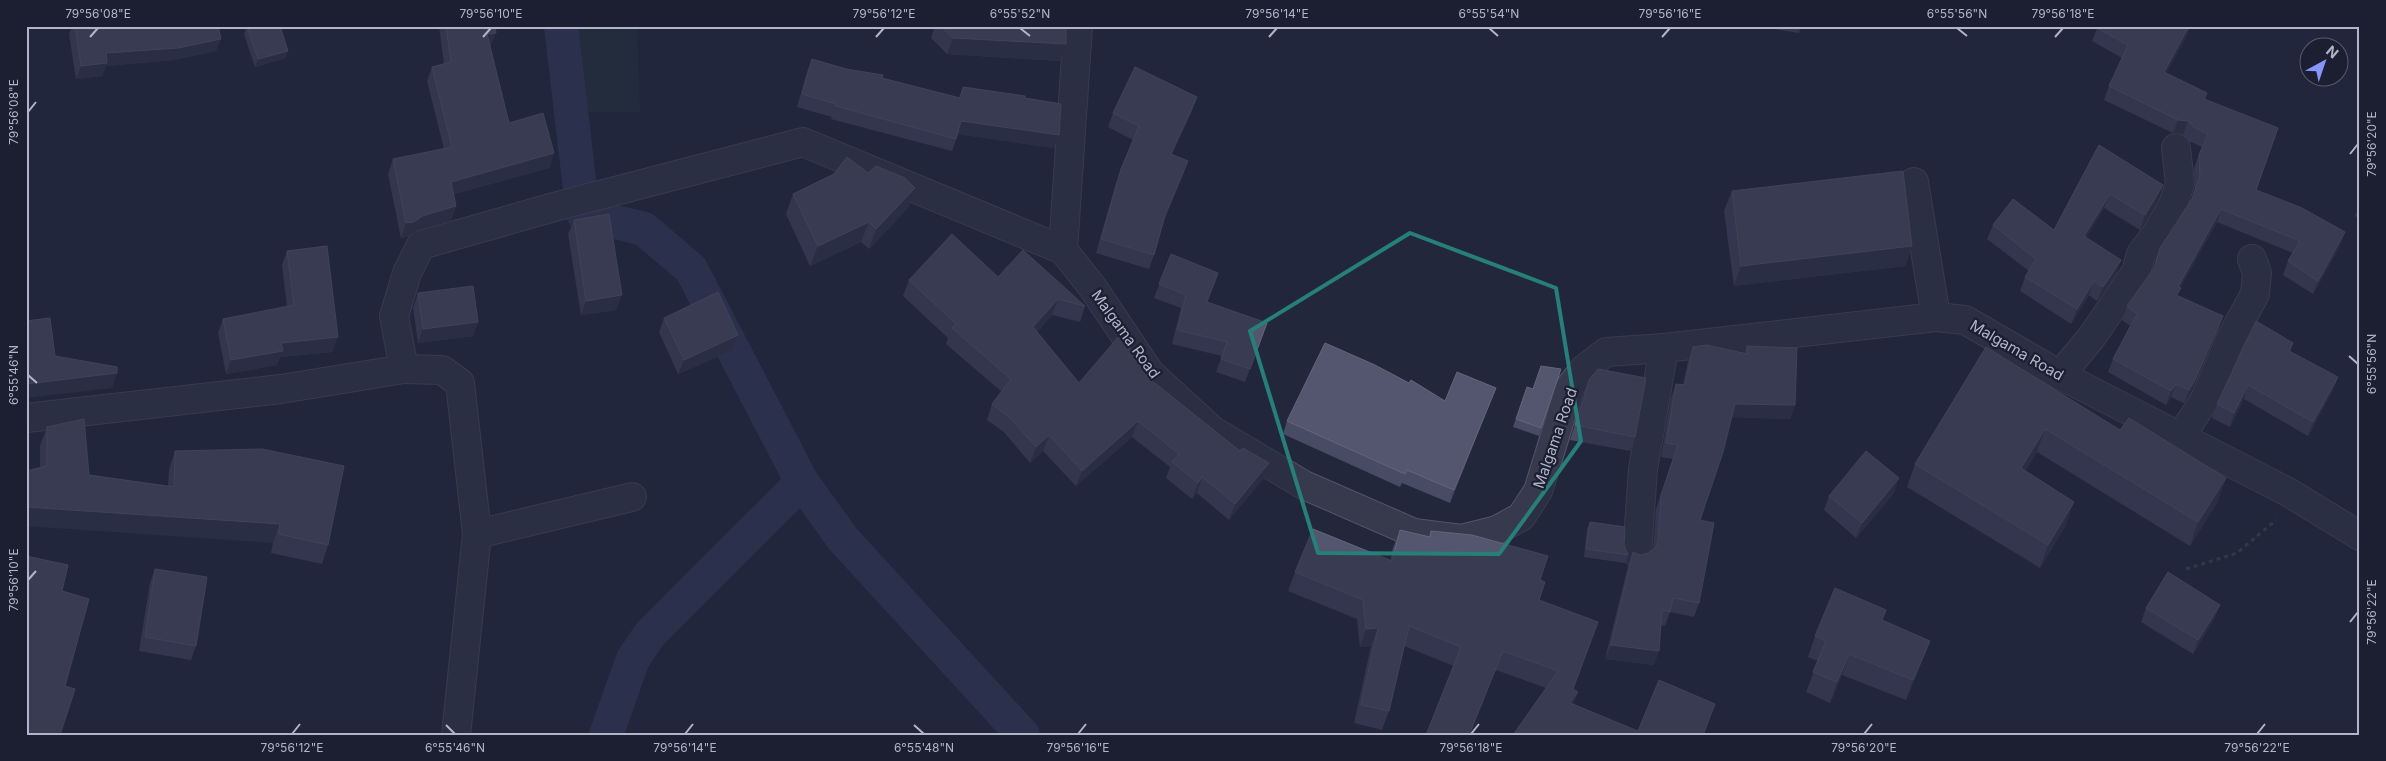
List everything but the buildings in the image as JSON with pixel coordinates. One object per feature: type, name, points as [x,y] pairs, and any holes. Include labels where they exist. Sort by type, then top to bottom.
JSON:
[{"type":"street","points":[[404,369],[394,316],[407,273],[421,245],[554,207],[803,142],[1063,250],[1078,26]]},
{"type":"street","points":[[2060,375],[2091,338],[2136,272],[2142,254],[2172,207],[2180,184],[2176,148]]},
{"type":"street","points":[[1914,182],[1936,317]]},
{"type":"street","name":"Malgama Road","points":[[1063,250],[1093,288],[1150,373],[1212,430],[1304,484],[1414,533],[1461,539],[1497,530],[1521,517],[1538,490],[1570,387],[1584,369],[1606,352],[1664,348],[1936,317],[1965,320],[2060,375],[2288,492],[2360,536]]},
{"type":"street","points":[[2180,437],[2204,401],[2231,338],[2255,294],[2257,273],[2252,259]]},
{"type":"street","points":[[1637,553],[1643,468],[1664,348]]},
{"type":"street","points":[[26,418],[280,389],[404,369],[442,370],[460,383],[477,534],[456,735]]},
{"type":"street","points":[[477,534],[632,497]]},
{"type":"path","points":[[2186,569],[2237,553],[2276,520],[2288,492]]},
{"type":"highlighted area","points":[[1410,233],[1556,288],[1581,441],[1499,554],[1318,553],[1250,331]]},
{"type":"shaded area","points":[[548,26],[637,26],[640,112],[561,112]]},
{"type":"waterway","points":[[561,26],[583,214],[644,229],[691,269],[802,482],[843,539],[1023,735]]},
{"type":"waterway","points":[[606,735],[633,659],[650,634],[802,482]]}]
